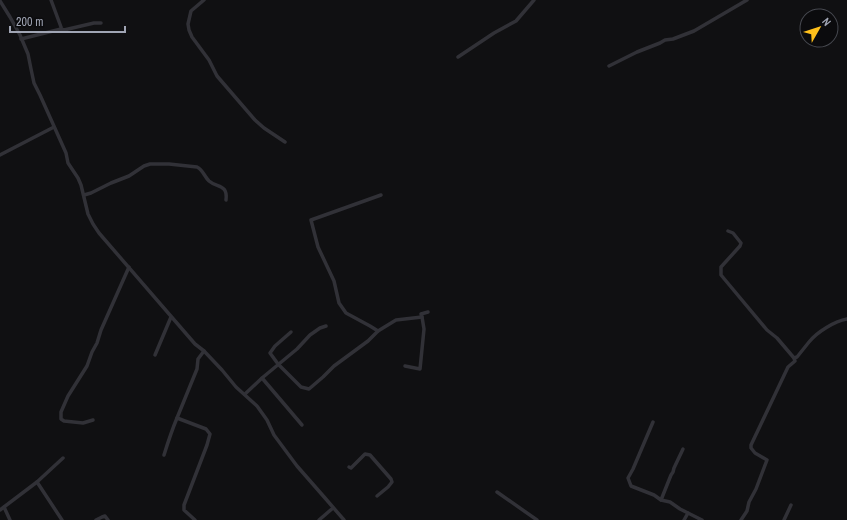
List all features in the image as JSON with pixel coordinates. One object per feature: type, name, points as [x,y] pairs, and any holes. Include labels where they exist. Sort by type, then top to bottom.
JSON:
[{"type":"street","points":[[51,0],[61,29]]},
{"type":"street","points":[[204,0],[191,11],[188,24],[192,37],[209,60],[217,76],[255,120],[285,142]]},
{"type":"street","points":[[458,57],[494,33],[516,21],[534,0]]},
{"type":"street","points":[[609,66],[665,40],[673,39],[694,31],[748,0]]},
{"type":"street","points":[[0,1],[10,17],[28,54],[34,83],[66,153],[68,164],[79,181],[88,214],[93,224],[99,233],[195,344],[204,351],[236,387],[257,406],[267,420],[274,435],[297,466],[344,520]]},
{"type":"street","points":[[21,39],[61,29],[64,30],[94,23],[101,23]]},
{"type":"street","points":[[0,155],[54,127]]},
{"type":"street","points":[[84,195],[129,176],[144,166],[157,164],[201,168],[209,181],[224,189],[226,200]]},
{"type":"street","points":[[378,331],[346,313],[339,303],[334,281],[318,247],[311,220],[381,194]]},
{"type":"street","points":[[728,232],[733,232],[741,242],[740,246],[721,267],[721,275],[767,330],[777,338],[794,358]]},
{"type":"street","points":[[93,420],[83,423],[64,421],[61,420],[62,412],[68,396],[87,366],[97,343],[100,330],[129,267]]},
{"type":"street","points":[[405,366],[420,369],[424,329],[421,314],[428,312]]},
{"type":"street","points":[[155,355],[171,317]]},
{"type":"street","points":[[291,332],[275,346],[270,354],[301,387],[310,389],[334,366],[368,341],[378,331],[396,320],[422,317]]},
{"type":"street","points":[[794,358],[797,358],[809,342],[829,326],[847,319]]},
{"type":"street","points":[[245,394],[297,349],[310,335],[326,326]]},
{"type":"street","points":[[164,455],[171,430],[197,369],[198,359],[204,351]]},
{"type":"street","points":[[741,520],[747,511],[749,502],[756,489],[767,460],[754,453],[751,445],[788,367],[795,361],[794,358]]},
{"type":"street","points":[[262,378],[302,425]]},
{"type":"street","points":[[177,418],[206,429],[210,434],[184,506],[184,510],[195,520]]},
{"type":"street","points":[[653,422],[628,478],[631,486],[654,495],[661,500],[670,502],[702,520]]},
{"type":"street","points":[[661,500],[683,450]]},
{"type":"street","points":[[349,467],[352,468],[365,454],[370,455],[392,482],[377,496]]},
{"type":"street","points":[[10,520],[2,508],[37,482],[63,458]]},
{"type":"street","points":[[37,482],[62,520]]},
{"type":"street","points":[[497,492],[537,520]]},
{"type":"street","points":[[784,520],[791,505]]},
{"type":"street","points":[[318,520],[333,508]]},
{"type":"street","points":[[684,520],[688,513]]},
{"type":"street","points":[[96,520],[102,516],[105,516],[108,520]]}]
